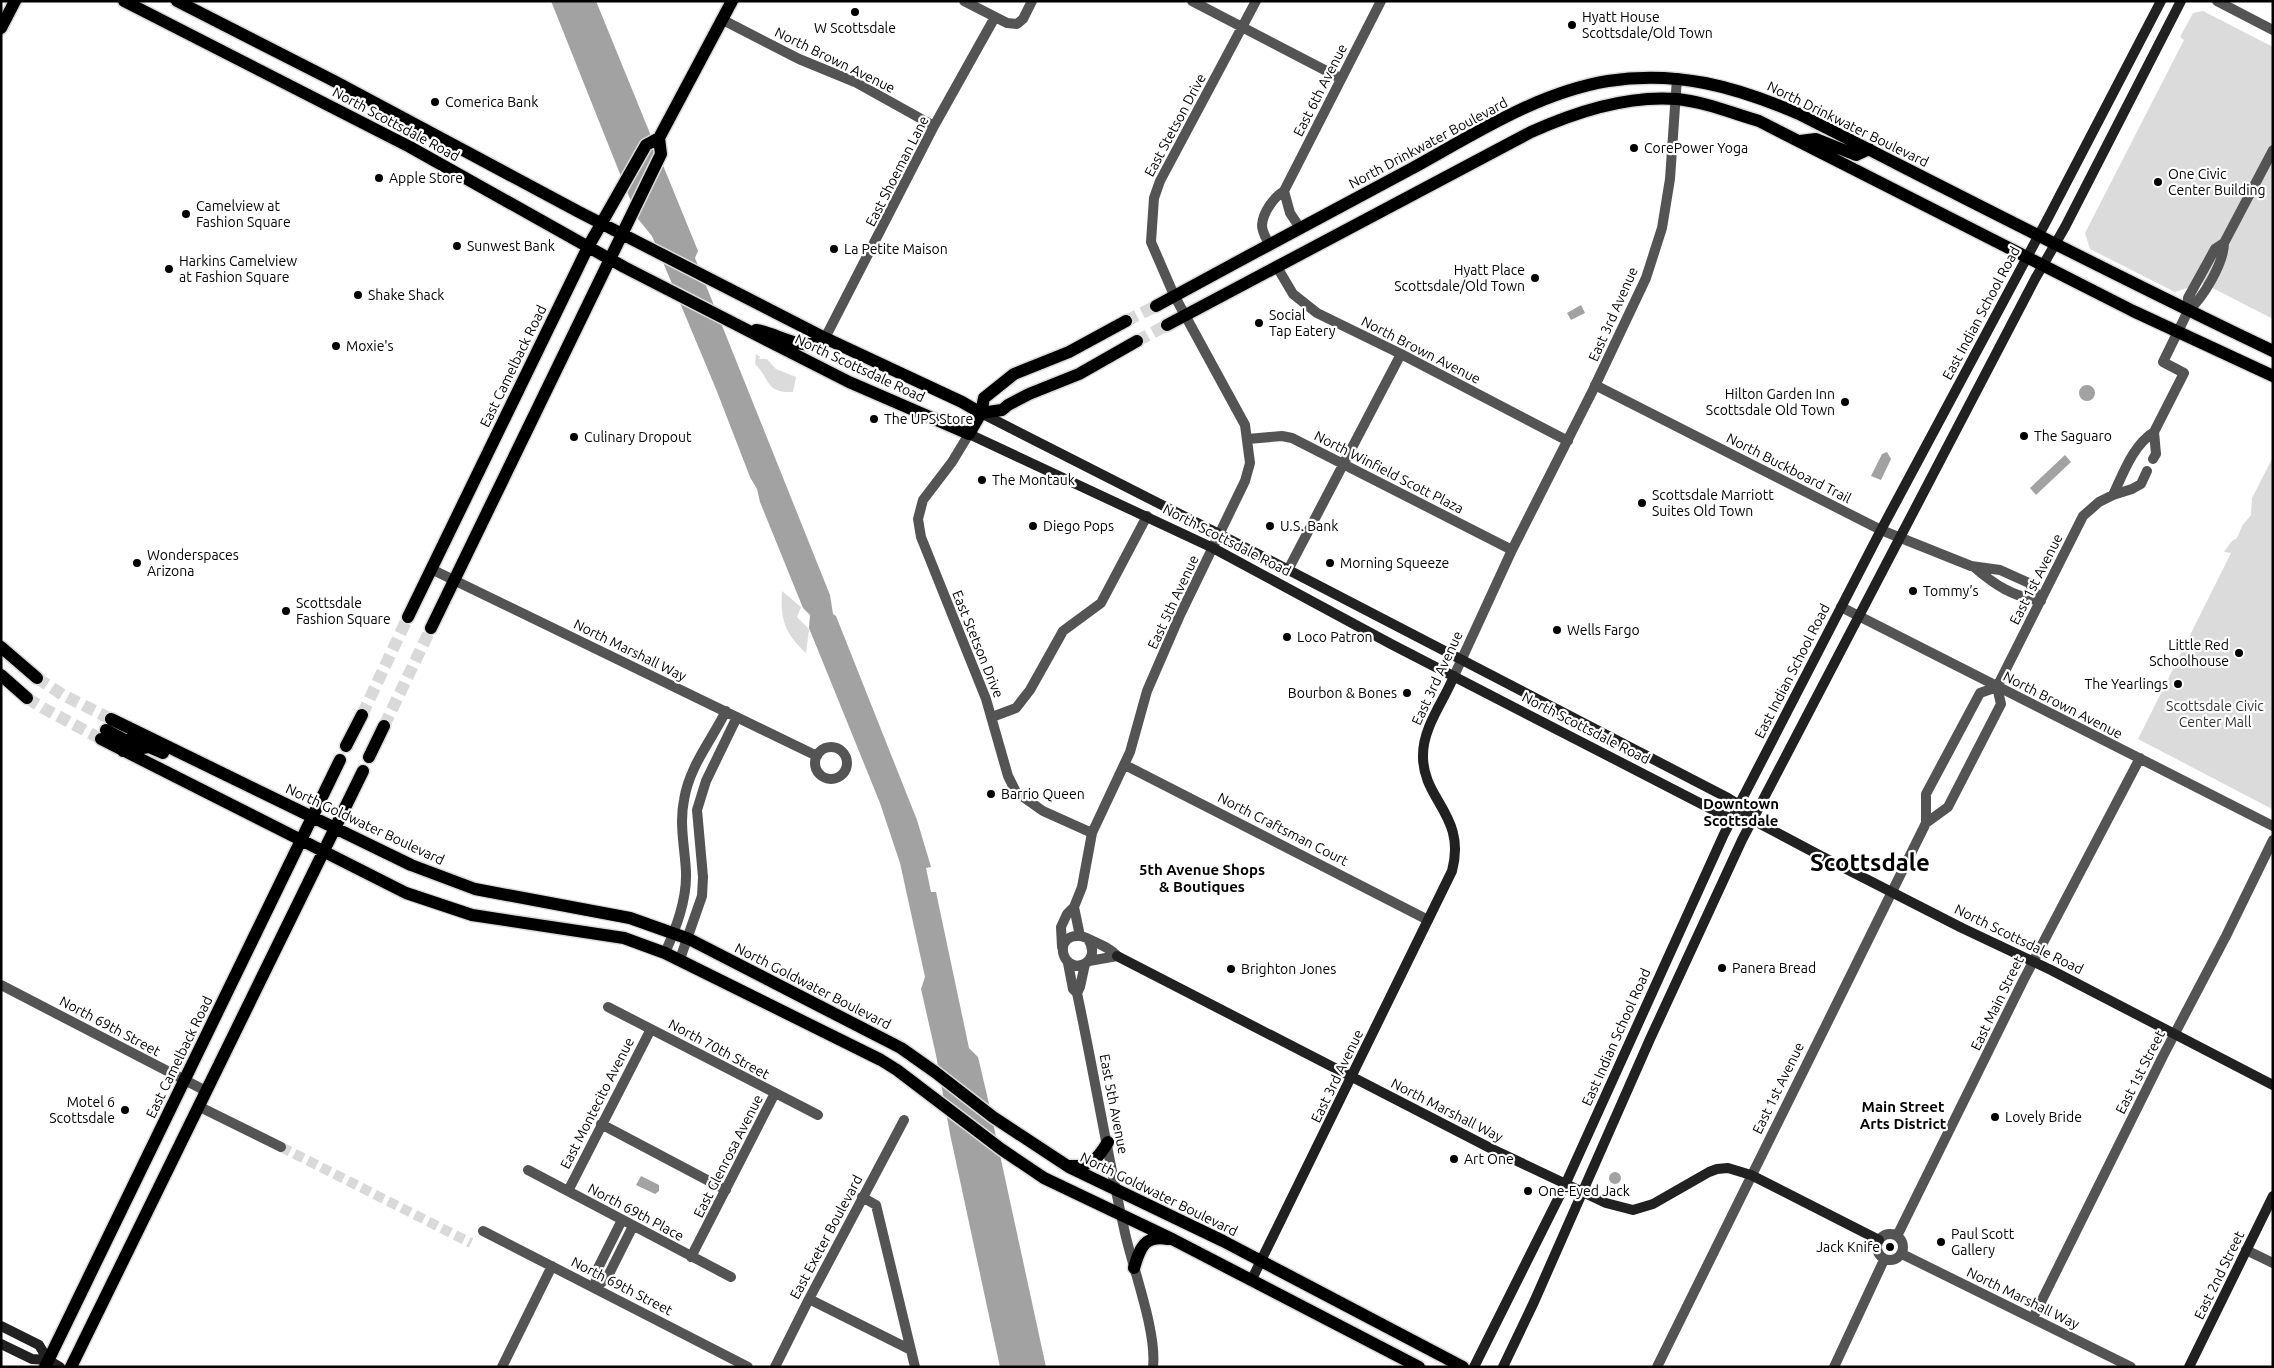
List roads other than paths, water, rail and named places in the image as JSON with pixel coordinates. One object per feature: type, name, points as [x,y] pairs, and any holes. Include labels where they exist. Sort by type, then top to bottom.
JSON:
[{"type":"main road","points":[[1,28],[14,1]]},
{"type":"main road","name":"North Scottsdale Road","points":[[124,1],[410,147],[609,259],[849,382],[969,434],[1147,516],[1213,548],[1454,676],[1732,819],[1753,820]]},
{"type":"main road","name":"North Scottsdale Road","points":[[177,1],[407,119],[654,251],[825,338],[962,402],[1219,534],[1739,804],[1753,820],[2273,1085]]},
{"type":"main road","name":"East Camelback Road","points":[[408,617],[588,247],[646,145],[659,138],[732,1]]},
{"type":"main road","name":"East Indian School Road","points":[[1474,1367],[1565,1185],[1659,974],[1739,804],[1881,530],[2161,1]]},
{"type":"main road","points":[[1503,1367],[1534,1302],[1677,981],[1753,820],[2181,1]]},
{"type":"main road","name":"North Drinkwater Boulevard","points":[[1156,306],[1553,94],[1609,81],[1676,78],[1729,88],[1764,99],[1869,149],[2188,311],[2273,351]]},
{"type":"main road","points":[[1168,325],[1531,132],[1560,119],[1618,102],[1675,99],[1697,102],[1759,120],[2178,333],[2273,376]]},
{"type":"main road","name":"East Camelback Road","points":[[431,628],[661,154],[659,138]]},
{"type":"main road","points":[[1800,141],[1816,139],[1856,155],[1869,149]]},
{"type":"main road","points":[[969,434],[981,413],[984,398],[1014,374],[1069,352],[1126,321]]},
{"type":"main road","points":[[742,327],[766,331],[806,345],[816,345],[825,338]]},
{"type":"main road","points":[[981,413],[1002,410],[1028,394],[1078,374],[1137,341]]},
{"type":"main road","points":[[1,646],[37,678]]},
{"type":"main road","points":[[1,675],[28,698]]},
{"type":"main road","name":"East 3rd Avenue","points":[[1252,1279],[1452,871],[1455,842],[1449,821],[1431,788],[1423,756],[1427,732],[1454,676]]},
{"type":"main road","points":[[346,746],[362,715]]},
{"type":"main road","points":[[370,757],[384,726]]},
{"type":"main road","name":"North Goldwater Boulevard","points":[[123,751],[106,729],[125,740],[150,738],[410,865],[475,889],[630,918],[689,939],[862,1026],[901,1048],[993,1117],[1065,1166],[1261,1260],[1463,1367]]},
{"type":"main road","points":[[123,751],[149,747],[196,770],[206,766]]},
{"type":"main road","points":[[123,751],[406,893],[472,915],[624,938],[680,959],[881,1060],[1001,1150],[1044,1178],[1252,1279],[1419,1367]]},
{"type":"main road","name":"East Camelback Road","points":[[47,1364],[340,760]]},
{"type":"main road","points":[[72,1367],[363,771]]},
{"type":"main road","name":"North Marshall Way","points":[[1117,956],[1565,1185],[1606,1203],[1633,1210],[1653,1204],[1718,1169],[1728,1168],[1751,1175],[1879,1240]]},
{"type":"main road","points":[[1659,974],[1677,981]]},
{"type":"main road","points":[[1065,1166],[1081,1166],[1093,1162],[1108,1142]]},
{"type":"main road","name":"East 2nd Street","points":[[2189,1367],[2273,1196]]},
{"type":"main road","points":[[1134,1268],[1139,1252],[1148,1240],[1157,1238],[1174,1240]]},
{"type":"main road","points":[[1,1326],[39,1345],[47,1364]]},
{"type":"main road","points":[[1,1344],[32,1359],[60,1367]]},
{"type":"street","points":[[964,1],[1007,23],[1016,24],[1023,19],[1032,1]]},
{"type":"street","points":[[1192,1],[1340,78]]},
{"type":"street","name":"East Stetson Drive","points":[[1174,295],[1151,242],[1154,198],[1160,181],[1256,1]]},
{"type":"street","name":"East 6th Avenue","points":[[1269,244],[1262,225],[1264,217],[1276,196],[1284,191],[1340,78],[1381,1]]},
{"type":"street","points":[[2217,1],[2273,30]]},
{"type":"street","name":"East Shoeman Lane","points":[[825,338],[934,126],[995,17]]},
{"type":"street","name":"North Brown Avenue","points":[[723,20],[800,59],[855,82],[934,126]]},
{"type":"street","name":"East 3rd Avenue","points":[[1454,676],[1512,550],[1568,441],[1640,292],[1662,228],[1670,179],[1676,78]]},
{"type":"street","points":[[2153,459],[2156,454],[2154,432],[2184,373],[2163,362],[2188,311],[2198,303],[2224,254],[2224,243],[2273,150]]},
{"type":"street","points":[[1284,191],[1290,213],[1300,228]]},
{"type":"street","name":"North Brown Avenue","points":[[1277,267],[1293,294],[1316,313],[1568,441]]},
{"type":"street","points":[[1174,295],[1186,315]]},
{"type":"street","name":"East 5th Avenue","points":[[1062,947],[1062,927],[1067,914],[1074,907],[1084,880],[1092,832],[1125,765],[1147,690],[1248,474],[1250,463],[1245,425],[1186,315]]},
{"type":"street","points":[[1288,570],[1400,354]]},
{"type":"street","name":"North Buckboard Trail","points":[[1595,386],[1881,530],[1974,567],[2000,570],[2028,583],[2041,600]]},
{"type":"street","points":[[2113,495],[2137,448],[2147,436],[2154,432]]},
{"type":"street","name":"East Stetson Drive","points":[[969,434],[952,462],[923,500],[918,519],[921,537],[992,717],[1008,776],[1016,792],[1043,810],[1092,832]]},
{"type":"street","name":"North Winfield Scott Plaza","points":[[1248,439],[1282,436],[1292,438],[1512,550]]},
{"type":"street","name":"East 1st Avenue","points":[[1926,823],[1948,807],[2001,704],[1997,687],[2083,516],[2099,502],[2113,495],[2132,490],[2141,484],[2147,471]]},
{"type":"street","points":[[992,717],[1016,708],[1030,690],[1063,631],[1101,603],[1147,516]]},
{"type":"street","name":"North Buckboard Trail","points":[[1974,567],[1993,584],[2020,598],[2041,600]]},
{"type":"street","name":"North Marshall Way","points":[[431,569],[817,756]]},
{"type":"street","name":"North Brown Avenue","points":[[1841,607],[2273,826]]},
{"type":"street","name":"East 1st Avenue","points":[[1657,1367],[1926,823],[1926,794],[1980,693],[1997,687]]},
{"type":"street","points":[[665,953],[674,933],[686,886],[682,824],[686,790],[691,773],[726,711]]},
{"type":"street","points":[[680,959],[689,939],[702,896],[703,877],[697,810],[706,781],[737,717]]},
{"type":"street","name":"East Main Street","points":[[1897,1236],[2033,962],[2140,758]]},
{"type":"street","name":"North Craftsman Court","points":[[1125,765],[1428,920]]},
{"type":"street","name":"East 1st Street","points":[[2033,1318],[2273,840]]},
{"type":"street","points":[[1074,907],[1084,937],[1093,950],[1087,962]]},
{"type":"street","points":[[1084,937],[1070,938],[1062,947],[1063,956],[1068,963],[1076,966],[1117,956]]},
{"type":"street","name":"North Marshall Way","points":[[1084,937],[1103,945],[1117,956]]},
{"type":"street","name":"East 5th Avenue","points":[[1077,993],[1087,962]]},
{"type":"street","name":"East 5th Avenue","points":[[1068,963],[1073,989],[1077,993],[1122,1215],[1150,1333],[1154,1358],[1153,1367]]},
{"type":"street","name":"North 69th Street","points":[[1,985],[206,1091]]},
{"type":"street","name":"North 70th Street","points":[[608,1006],[818,1115]]},
{"type":"street","name":"East Montecito Avenue","points":[[568,1191],[651,1029]]},
{"type":"street","name":"East Glenrosa Avenue","points":[[691,1257],[775,1093]]},
{"type":"street","points":[[198,1106],[281,1147]]},
{"type":"street","name":"East Exeter Boulevard","points":[[775,1367],[904,1120]]},
{"type":"street","points":[[601,1124],[726,1190]]},
{"type":"street","name":"North 69th Place","points":[[528,1170],[731,1277]]},
{"type":"street","points":[[862,1198],[876,1204],[915,1367]]},
{"type":"street","points":[[595,1288],[597,1270],[622,1220]]},
{"type":"street","points":[[595,1288],[607,1278],[633,1226]]},
{"type":"street","name":"North 69th Street","points":[[484,1231],[748,1367]]},
{"type":"street","points":[[1887,1234],[1897,1236],[1903,1246],[1902,1254],[1894,1260],[1884,1260],[1877,1251],[1879,1240],[1887,1234]]},
{"type":"street","points":[[2246,1250],[2273,1263]]},
{"type":"street","name":"North Marshall Way","points":[[1902,1254],[2131,1367]]},
{"type":"street","points":[[1834,1367],[1884,1260]]},
{"type":"street","points":[[502,1367],[552,1266]]},
{"type":"street","points":[[809,1299],[912,1350]]},
{"type":"tunnel","points":[[1126,321],[1156,306]]},
{"type":"tunnel","points":[[1137,341],[1167,325]]},
{"type":"tunnel","points":[[362,715],[408,617]]},
{"type":"tunnel","points":[[384,726],[431,628]]},
{"type":"tunnel","points":[[37,678],[63,695],[111,719]]},
{"type":"tunnel","points":[[27,698],[101,739]]},
{"type":"tunnel","points":[[281,1147],[471,1243]]},
{"type":"place","name":"W Scottsdale","points":[[855,12]]},
{"type":"place","name":"Hyatt House Scottsdale/Old Town","points":[[1572,25]]},
{"type":"place","name":"Comerica Bank","points":[[435,102]]},
{"type":"place","name":"CorePower Yoga","points":[[1634,148]]},
{"type":"place","name":"Apple Store","points":[[379,178]]},
{"type":"place","name":"One Civic Center Building","points":[[2158,182]]},
{"type":"place","name":"Camelview at Fashion Square","points":[[186,214]]},
{"type":"place","name":"Sunwest Bank","points":[[457,246]]},
{"type":"place","name":"La Petite Maison","points":[[834,249]]},
{"type":"place","name":"Harkins Camelview at Fashion Square","points":[[169,269]]},
{"type":"place","name":"Hyatt Place Scottsdale/Old Town","points":[[1535,278]]},
{"type":"place","name":"Shake Shack","points":[[358,295]]},
{"type":"place","name":"Social Tap Eatery","points":[[1259,323]]},
{"type":"place","name":"Moxie's","points":[[336,346]]},
{"type":"place","name":"Hilton Garden Inn Scottsdale Old Town","points":[[1845,402]]},
{"type":"place","name":"The UPS Store","points":[[874,419]]},
{"type":"place","name":"The Saguaro","points":[[2024,436]]},
{"type":"place","name":"Culinary Dropout","points":[[574,437]]},
{"type":"place","name":"The Montauk","points":[[982,480]]},
{"type":"place","name":"Scottsdale Marriott Suites Old Town","points":[[1642,503]]},
{"type":"place","name":"Diego Pops","points":[[1033,526]]},
{"type":"place","name":"U.S. Bank","points":[[1270,526]]},
{"type":"place","name":"Wonderspaces Arizona","points":[[137,563]]},
{"type":"place","name":"Morning Squeeze","points":[[1330,563]]},
{"type":"place","name":"Tommy’s","points":[[1913,591]]},
{"type":"place","name":"Scottsdale Fashion Square","points":[[286,611]]},
{"type":"place","name":"Wells Fargo","points":[[1557,630]]},
{"type":"place","name":"Loco Patron","points":[[1287,637]]},
{"type":"place","name":"Little Red Schoolhouse","points":[[2239,653]]},
{"type":"place","name":"The Yearlings","points":[[2178,684]]},
{"type":"place","name":"Bourbon & Bones","points":[[1407,693]]},
{"type":"place","name":"Barrio Queen","points":[[991,794]]},
{"type":"place","name":"Panera Bread","points":[[1722,968]]},
{"type":"place","name":"Brighton Jones","points":[[1231,969]]},
{"type":"place","name":"Motel 6 Scottsdale","points":[[125,1110]]},
{"type":"place","name":"Lovely Bride","points":[[1995,1117]]},
{"type":"place","name":"Art One","points":[[1454,1159]]},
{"type":"place","name":"One-Eyed Jack","points":[[1528,1191]]},
{"type":"place","name":"Paul Scott Gallery","points":[[1941,1242]]},
{"type":"place","name":"Jack Knife","points":[[1890,1247]]},
{"type":"district","name":"Downtown Scottsdale","points":[[1741,812]]},
{"type":"district","name":"Scottsdale","points":[[1870,862]]},
{"type":"district","name":"5th Avenue Shops & Boutiques","points":[[1202,878]]},
{"type":"district","name":"Main Street Arts District","points":[[1903,1114]]},
{"type":"park label","name":"Scottsdale Civic Center Mall","points":[[2215,714]]}]
